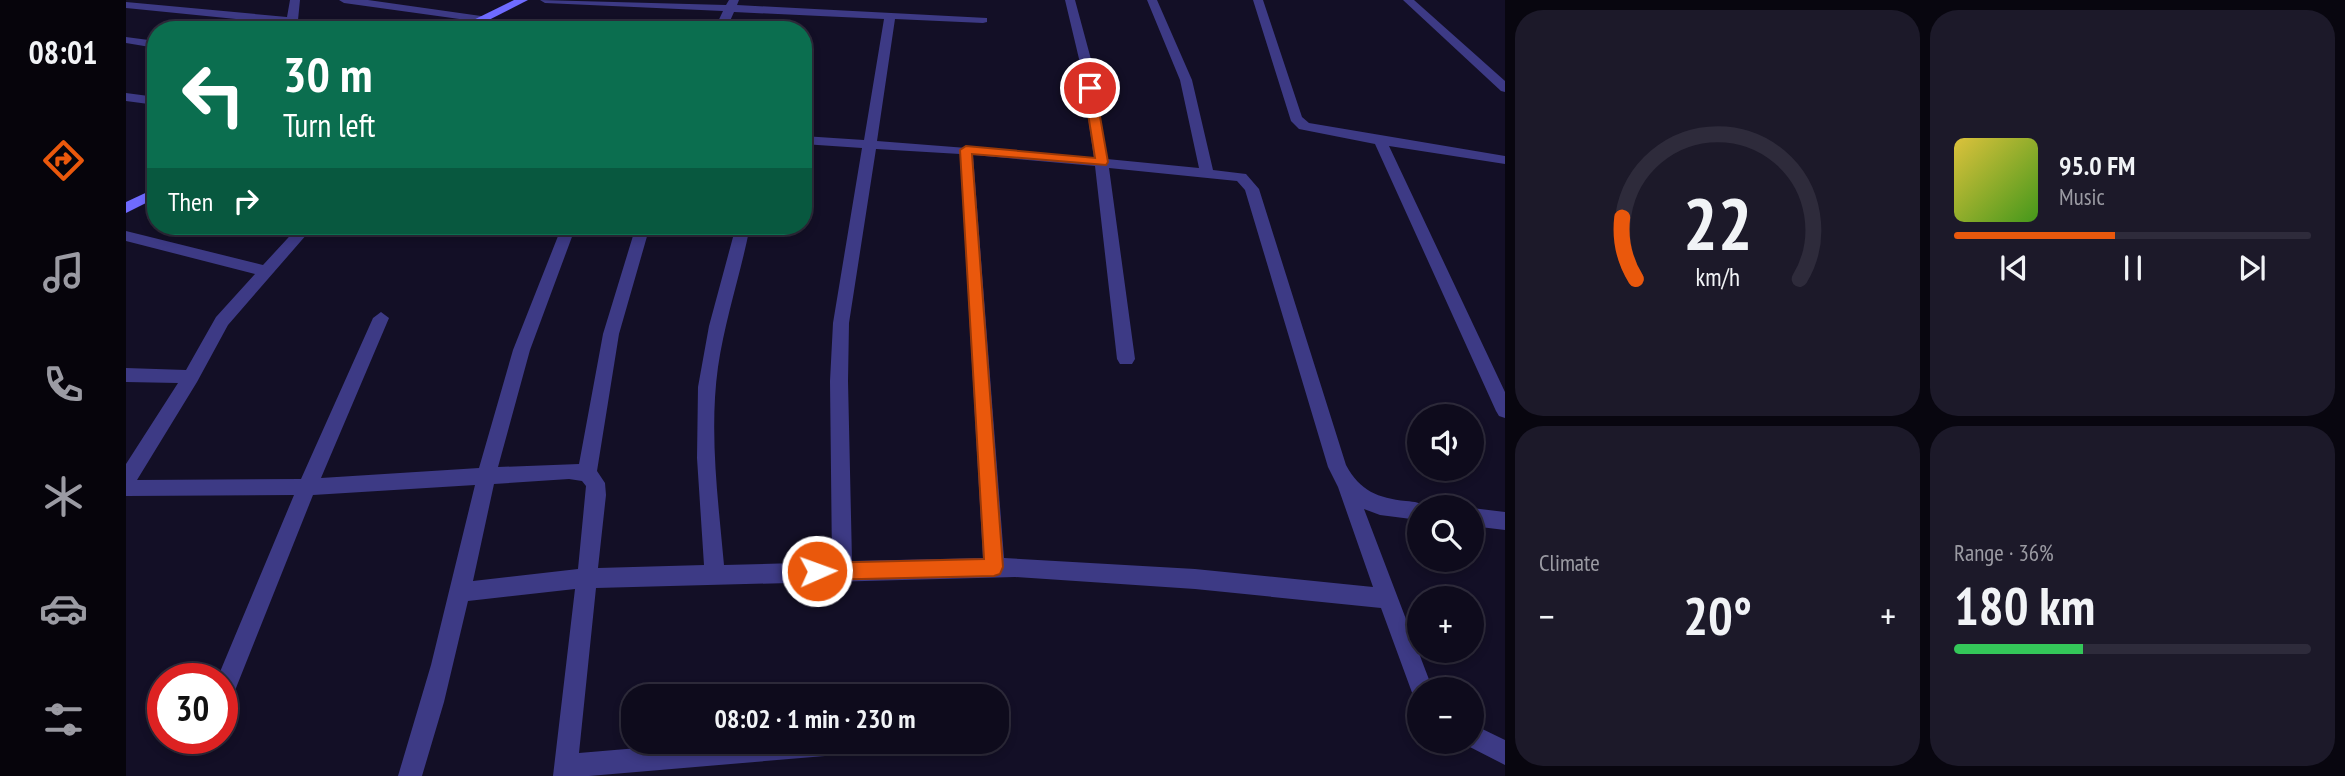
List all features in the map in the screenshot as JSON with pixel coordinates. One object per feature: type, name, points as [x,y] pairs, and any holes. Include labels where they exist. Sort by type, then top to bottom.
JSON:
[{"type":"street","points":[[293,21],[295,0]]},
{"type":"street","points":[[344,0],[481,19]]},
{"type":"street","points":[[477,21],[523,0]]},
{"type":"street","points":[[545,0],[732,5],[983,20]]},
{"type":"street","points":[[1070,0],[1086,63],[1126,359]]},
{"type":"street","points":[[1152,0],[1186,80],[1207,173]]},
{"type":"street","points":[[1258,0],[1300,124],[1328,132],[1505,160]]},
{"type":"street","points":[[1408,0],[1505,88]]},
{"type":"street","points":[[126,5],[252,21]]},
{"type":"street","points":[[724,21],[732,5]]},
{"type":"street","points":[[842,571],[839,381],[841,323],[890,16]]},
{"type":"street","points":[[126,40],[147,44]]},
{"type":"street","points":[[126,97],[147,100]]},
{"type":"street","points":[[812,140],[966,150],[1241,177],[1252,190],[1337,467],[1417,677]]},
{"type":"street","points":[[1380,141],[1505,411]]},
{"type":"street","points":[[966,150],[994,567]]},
{"type":"street","points":[[126,208],[147,197]]},
{"type":"street","points":[[126,480],[191,377],[222,321],[298,235]]},
{"type":"street","points":[[410,776],[441,679],[486,476],[530,327],[566,235]]},
{"type":"street","points":[[640,235],[608,346],[587,472],[595,483],[596,495],[566,771],[732,754]]},
{"type":"street","points":[[715,574],[705,451],[707,386],[741,235]]},
{"type":"street","points":[[126,236],[264,271]]},
{"type":"street","points":[[235,663],[307,487],[381,318]]},
{"type":"street","points":[[126,375],[191,377]]},
{"type":"street","points":[[126,488],[307,487],[587,472]]},
{"type":"street","points":[[1345,486],[1357,497],[1375,506],[1407,510]]},
{"type":"street","points":[[1484,518],[1505,521]]},
{"type":"street","points":[[460,592],[587,578],[994,567],[1182,578],[1388,599]]},
{"type":"street","points":[[1484,742],[1505,753]]},
{"type":"route","points":[[817,571],[994,567],[966,150],[1101,162],[1090,88]]}]
